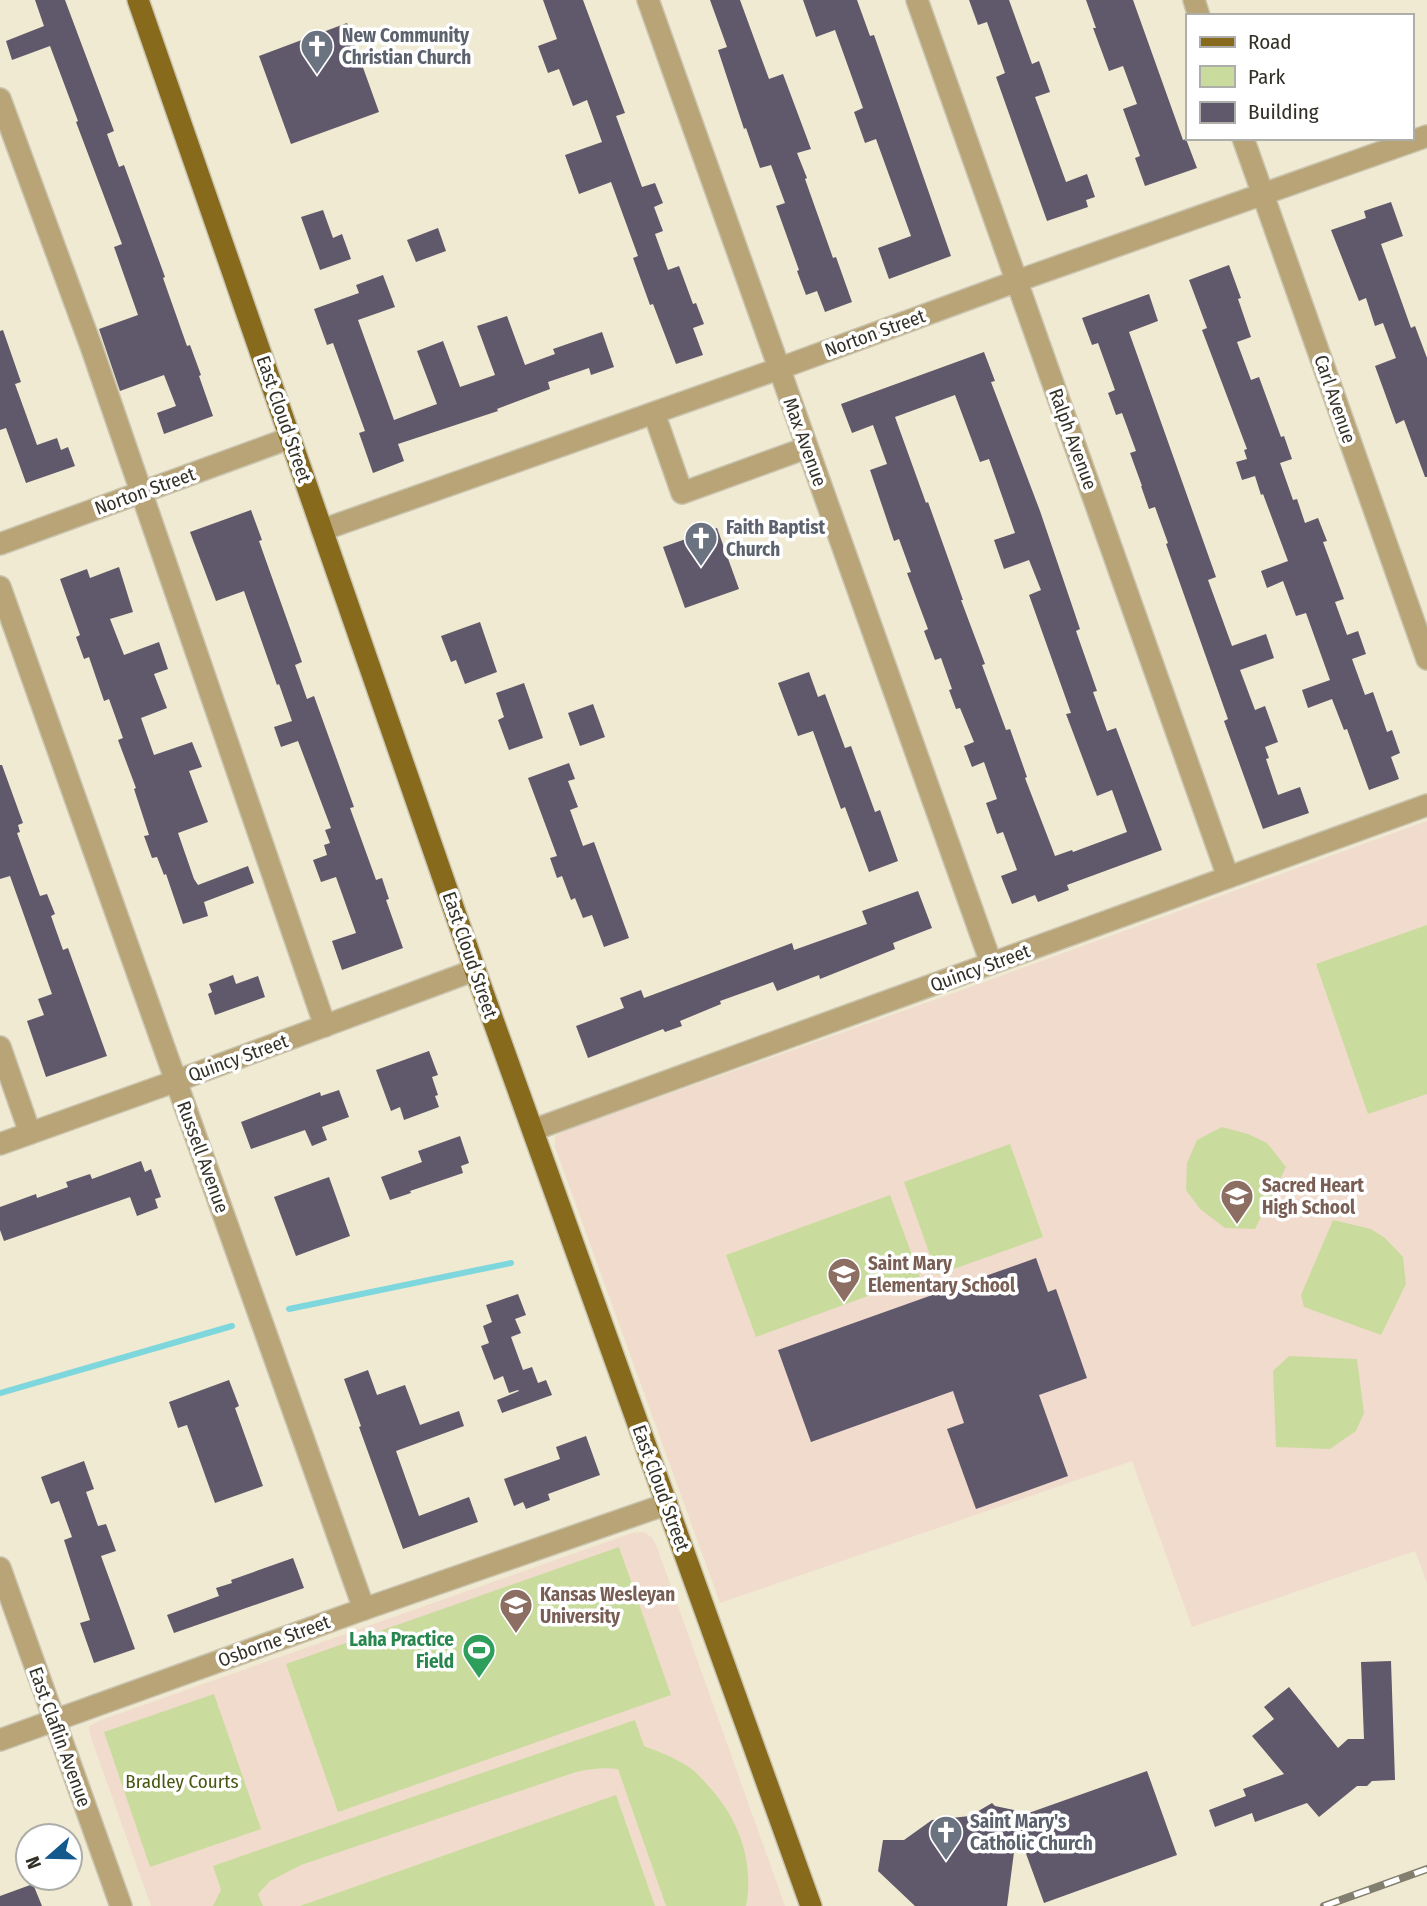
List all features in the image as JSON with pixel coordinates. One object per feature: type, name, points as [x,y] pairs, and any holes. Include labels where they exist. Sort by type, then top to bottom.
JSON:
[{"type":"main road","name":"East Cloud Street","points":[[138,0],[475,970],[811,1906]]},
{"type":"street","name":"Max Avenue","points":[[648,0],[991,963]]},
{"type":"street","name":"Ralph Avenue","points":[[917,0],[1228,877]]},
{"type":"street","points":[[0,99],[91,346],[326,1026]]},
{"type":"street","name":"Norton Street","points":[[322,530],[1427,136]]},
{"type":"street","name":"Carl Avenue","points":[[1244,140],[1427,659]]},
{"type":"street","points":[[654,413],[682,493],[806,447]]},
{"type":"street","name":"Norton Street","points":[[0,544],[290,438]]},
{"type":"street","name":"Russell Avenue","points":[[0,587],[364,1609]]},
{"type":"street","name":"Quincy Street","points":[[533,1130],[1427,805]]},
{"type":"street","name":"Quincy Street","points":[[0,1144],[475,970]]},
{"type":"street","points":[[0,1047],[30,1133]]},
{"type":"street","name":"Osborne Street","points":[[0,1740],[667,1504]]},
{"type":"street","name":"East Claflin Avenue","points":[[0,1568],[121,1906]]},
{"type":"shaded area","points":[[1427,821],[1427,1583],[1415,1551],[1192,1627],[1132,1461],[720,1603],[555,1147],[555,1136]]},
{"type":"shaded area","name":"Kansas Wesleyan University","points":[[645,1532],[653,1539],[658,1550],[785,1906],[151,1906],[89,1726],[632,1533]]},
{"type":"green space","points":[[1427,925],[1427,1094],[1368,1114],[1316,964]]},
{"type":"green space","points":[[1222,1127],[1248,1134],[1267,1143],[1286,1167],[1255,1229],[1225,1228],[1200,1209],[1186,1190],[1187,1163],[1197,1140]]},
{"type":"green space","points":[[1010,1144],[1043,1237],[937,1275],[904,1182]]},
{"type":"green space","points":[[890,1195],[920,1277],[756,1337],[726,1255]]},
{"type":"green space","points":[[1333,1220],[1371,1229],[1385,1238],[1403,1257],[1406,1284],[1381,1335],[1304,1307],[1301,1295]]},
{"type":"green space","points":[[1289,1356],[1357,1359],[1364,1413],[1356,1431],[1330,1449],[1276,1447],[1273,1371]]},
{"type":"green space","name":"Laha Practice Field","points":[[619,1547],[671,1695],[338,1812],[286,1664]]},
{"type":"green space","name":"Bradley Courts","points":[[214,1694],[261,1829],[150,1867],[104,1732]]},
{"type":"green space","points":[[635,1720],[644,1746],[692,1769],[722,1802],[737,1829],[746,1859],[746,1906],[666,1906],[618,1769],[607,1768],[576,1772],[301,1865],[270,1881],[258,1894],[263,1906],[213,1906],[221,1890],[213,1866]]},
{"type":"green space","points":[[616,1795],[655,1906],[300,1906]]},
{"type":"building","points":[[35,0],[65,0],[114,131],[107,134],[119,167],[124,165],[187,346],[190,345],[201,375],[199,376],[213,416],[164,434],[157,413],[176,406],[164,375],[120,391],[99,329],[138,315],[114,247],[122,244],[50,46],[12,60],[6,41],[44,26]]},
{"type":"building","points":[[543,0],[583,0],[625,113],[616,116],[642,187],[655,183],[663,203],[654,207],[663,231],[655,234],[668,270],[679,266],[693,304],[696,303],[704,324],[693,328],[703,355],[676,364],[633,258],[638,256],[611,182],[579,194],[565,155],[602,142],[587,100],[573,106],[559,69],[548,73],[538,46],[557,39]]},
{"type":"building","points":[[710,0],[740,0],[769,79],[783,74],[811,149],[797,153],[833,258],[836,257],[852,302],[825,312],[817,291],[806,295],[776,206],[785,203],[771,165],[760,168],[746,128],[744,129],[718,50],[727,47]]},
{"type":"building","points":[[803,0],[857,0],[870,36],[874,35],[951,256],[889,279],[878,248],[911,236],[876,139],[865,143],[854,112],[863,108],[835,30],[816,37]]},
{"type":"building","points":[[969,0],[1009,0],[1032,64],[1039,61],[1050,92],[1035,97],[1066,182],[1087,174],[1095,197],[1086,200],[1088,207],[1047,221],[996,77],[1005,73],[987,22],[978,25]]},
{"type":"building","points":[[1086,0],[1133,0],[1183,140],[1186,139],[1197,168],[1145,186],[1135,158],[1140,156],[1123,109],[1137,104],[1123,66],[1109,71],[1093,28],[1096,28]]},
{"type":"building","points":[[347,23],[379,112],[291,144],[259,56]]},
{"type":"building","points":[[1391,202],[1403,236],[1381,244],[1411,328],[1415,326],[1427,358],[1427,477],[1404,420],[1396,424],[1375,366],[1396,358],[1383,323],[1375,326],[1366,298],[1359,301],[1331,230],[1366,218],[1364,211]]},
{"type":"building","points":[[323,210],[333,238],[342,234],[351,259],[320,270],[301,217]]},
{"type":"building","points":[[438,228],[446,251],[416,262],[407,240]]},
{"type":"building","points":[[1229,265],[1251,337],[1237,342],[1251,380],[1259,377],[1281,437],[1284,436],[1292,459],[1280,463],[1293,500],[1297,499],[1305,523],[1318,518],[1327,541],[1323,542],[1344,599],[1335,602],[1347,635],[1358,631],[1366,654],[1352,659],[1365,695],[1373,692],[1387,732],[1392,730],[1400,753],[1391,757],[1399,779],[1369,790],[1347,729],[1344,730],[1332,699],[1308,708],[1302,690],[1330,680],[1306,613],[1296,616],[1283,581],[1267,588],[1261,571],[1288,561],[1255,476],[1242,480],[1236,462],[1247,459],[1244,450],[1247,449],[1202,330],[1207,328],[1189,280]]},
{"type":"building","points":[[383,275],[395,307],[358,320],[394,420],[437,404],[417,351],[443,341],[460,387],[495,375],[477,326],[507,316],[525,365],[555,354],[553,349],[602,332],[614,367],[591,375],[589,368],[548,382],[550,389],[497,409],[498,411],[398,444],[404,461],[373,473],[359,433],[365,431],[333,343],[327,345],[314,309],[359,293],[356,285]]},
{"type":"building","points":[[1149,294],[1158,321],[1129,332],[1216,577],[1208,580],[1232,646],[1266,634],[1274,658],[1240,670],[1255,710],[1265,706],[1278,742],[1265,747],[1269,758],[1266,759],[1278,795],[1300,787],[1309,813],[1263,829],[1224,721],[1228,719],[1166,544],[1168,543],[1155,507],[1149,509],[1141,486],[1130,453],[1136,451],[1122,413],[1116,415],[1108,393],[1115,390],[1098,343],[1092,345],[1082,318]]},
{"type":"building","points":[[3,330],[21,382],[15,384],[37,445],[57,438],[61,450],[68,447],[75,466],[26,483],[6,428],[0,430],[0,331]]},
{"type":"building","points":[[984,352],[995,381],[991,382],[1040,511],[1080,629],[1076,631],[1097,691],[1093,692],[1107,731],[1116,728],[1162,850],[1067,885],[1069,890],[1038,902],[1035,895],[1012,904],[1001,876],[1017,870],[1003,832],[997,834],[986,803],[997,799],[984,762],[972,767],[964,746],[974,742],[960,708],[956,709],[941,658],[935,660],[924,631],[928,629],[907,573],[911,572],[899,539],[894,541],[870,470],[887,464],[873,425],[852,433],[841,404]],"holes":[[[955,395],[980,462],[989,459],[1015,533],[994,540],[1004,569],[1029,560],[1041,590],[1029,595],[1071,713],[1066,714],[1097,796],[1112,790],[1127,832],[1055,856],[1025,778],[1027,777],[1010,729],[1006,730],[982,665],[985,664],[963,600],[895,417]]]},
{"type":"building","points":[[251,510],[262,540],[259,541],[302,662],[295,665],[307,699],[314,696],[354,807],[350,808],[376,880],[382,878],[389,899],[386,900],[403,948],[342,970],[332,941],[356,933],[336,877],[321,882],[313,860],[327,855],[324,845],[330,843],[325,830],[331,828],[298,741],[281,747],[274,727],[292,721],[244,591],[216,601],[190,532]]},
{"type":"building","name":"Faith Baptist Church","points":[[717,528],[739,589],[685,608],[663,547]]},
{"type":"building","points":[[119,567],[133,612],[110,619],[124,655],[159,642],[168,669],[154,674],[167,708],[141,718],[154,755],[192,742],[202,767],[189,771],[208,822],[178,833],[194,879],[198,885],[248,866],[254,883],[204,902],[208,916],[183,924],[166,874],[164,875],[157,857],[152,858],[144,836],[149,835],[134,789],[136,788],[118,740],[123,738],[109,699],[104,701],[89,657],[84,659],[76,637],[80,635],[60,579],[87,569],[90,578]]},
{"type":"building","points":[[480,622],[497,672],[465,684],[456,660],[451,662],[441,636]]},
{"type":"building","points":[[809,672],[818,697],[825,694],[845,748],[851,746],[875,812],[880,810],[898,861],[869,872],[845,807],[841,809],[813,731],[798,736],[778,683]]},
{"type":"building","points":[[524,683],[543,738],[509,750],[498,720],[504,717],[496,693]]},
{"type":"building","points":[[593,704],[605,737],[580,746],[568,713]]},
{"type":"building","points":[[569,763],[575,779],[568,781],[578,807],[570,810],[583,846],[594,842],[629,938],[604,947],[592,915],[583,918],[575,898],[571,900],[562,876],[557,878],[550,858],[557,856],[528,778]]},
{"type":"building","points":[[0,765],[23,823],[18,825],[20,832],[17,833],[40,896],[47,894],[55,914],[51,916],[63,950],[68,948],[107,1056],[46,1077],[27,1021],[44,1015],[38,999],[52,994],[10,876],[0,879]]},
{"type":"building","points":[[918,891],[932,928],[893,943],[895,949],[820,979],[819,975],[777,991],[773,982],[720,1001],[721,1004],[680,1021],[682,1026],[665,1032],[663,1029],[588,1058],[576,1026],[624,1008],[620,998],[641,990],[644,998],[792,943],[794,950],[867,924],[862,911]]},
{"type":"building","points":[[233,975],[236,984],[258,976],[265,997],[215,1015],[208,994],[212,992],[209,984]]},
{"type":"building","points":[[429,1051],[438,1075],[432,1077],[439,1107],[404,1120],[400,1107],[391,1111],[376,1070]]},
{"type":"building","points":[[339,1090],[349,1117],[322,1127],[327,1140],[312,1146],[305,1130],[251,1149],[241,1122],[320,1092],[321,1096]]},
{"type":"building","points":[[460,1136],[469,1163],[461,1166],[463,1173],[390,1200],[381,1177],[422,1162],[418,1151]]},
{"type":"building","points":[[141,1161],[145,1172],[151,1169],[161,1197],[155,1199],[158,1208],[137,1216],[130,1197],[4,1241],[0,1230],[0,1207],[36,1194],[37,1198],[68,1187],[66,1182],[90,1174],[92,1179]]},
{"type":"building","points":[[329,1177],[350,1236],[296,1256],[274,1197]]},
{"type":"building","points":[[1036,1258],[1048,1292],[1056,1289],[1087,1378],[1039,1395],[1068,1476],[976,1509],[947,1429],[964,1423],[953,1391],[811,1442],[778,1350]]},
{"type":"building","points":[[518,1294],[526,1315],[515,1319],[521,1333],[511,1337],[523,1370],[532,1367],[538,1383],[546,1380],[552,1395],[502,1413],[497,1400],[519,1391],[509,1393],[503,1376],[494,1380],[481,1346],[489,1343],[483,1326],[492,1322],[486,1305]]},
{"type":"building","points":[[368,1370],[377,1395],[405,1385],[420,1425],[459,1411],[464,1426],[396,1451],[419,1516],[469,1497],[478,1522],[403,1549],[344,1379]]},
{"type":"building","points":[[229,1380],[239,1406],[235,1408],[263,1486],[215,1503],[187,1425],[178,1428],[169,1402]]},
{"type":"building","points":[[586,1436],[600,1475],[548,1494],[550,1500],[526,1509],[523,1502],[514,1506],[504,1479],[560,1459],[556,1447]]},
{"type":"building","points":[[84,1461],[94,1489],[86,1492],[98,1526],[106,1524],[116,1551],[101,1556],[135,1649],[94,1663],[80,1623],[90,1620],[64,1540],[72,1537],[59,1501],[51,1504],[41,1477]]},
{"type":"building","points":[[293,1558],[304,1588],[174,1633],[167,1615],[219,1596],[216,1588],[232,1583],[231,1580]]},
{"type":"building","points":[[1391,1661],[1395,1780],[1372,1781],[1367,1786],[1357,1786],[1319,1817],[1307,1803],[1255,1822],[1252,1813],[1215,1827],[1209,1810],[1246,1796],[1243,1789],[1284,1774],[1252,1736],[1274,1719],[1264,1707],[1289,1687],[1338,1748],[1348,1739],[1364,1739],[1361,1662]]},
{"type":"building","points":[[1147,1771],[1177,1855],[1044,1903],[1017,1829],[1007,1906],[915,1906],[878,1871],[883,1840],[904,1840],[932,1820],[970,1816],[992,1803],[1014,1810],[1012,1819]]},
{"type":"building","points":[[14,1891],[36,1892],[42,1906],[0,1906],[0,1896]]},
{"type":"waterway","points":[[289,1309],[511,1263]]},
{"type":"waterway","points":[[0,1393],[232,1326]]},
{"type":"railway","points":[[1324,1906],[1427,1869]]},
{"type":"place","name":"New Community Christian Church","points":[[317,76]]},
{"type":"place","name":"Faith Baptist Church","points":[[701,568]]},
{"type":"place","name":"Sacred Heart High School","points":[[1237,1226]]},
{"type":"place","name":"Saint Mary Elementary School","points":[[844,1304]]},
{"type":"place","name":"Kansas Wesleyan University","points":[[516,1635]]},
{"type":"place","name":"Laha Practice Field","points":[[479,1680]]},
{"type":"place","name":"Saint Mary's Catholic Church","points":[[946,1862]]}]
